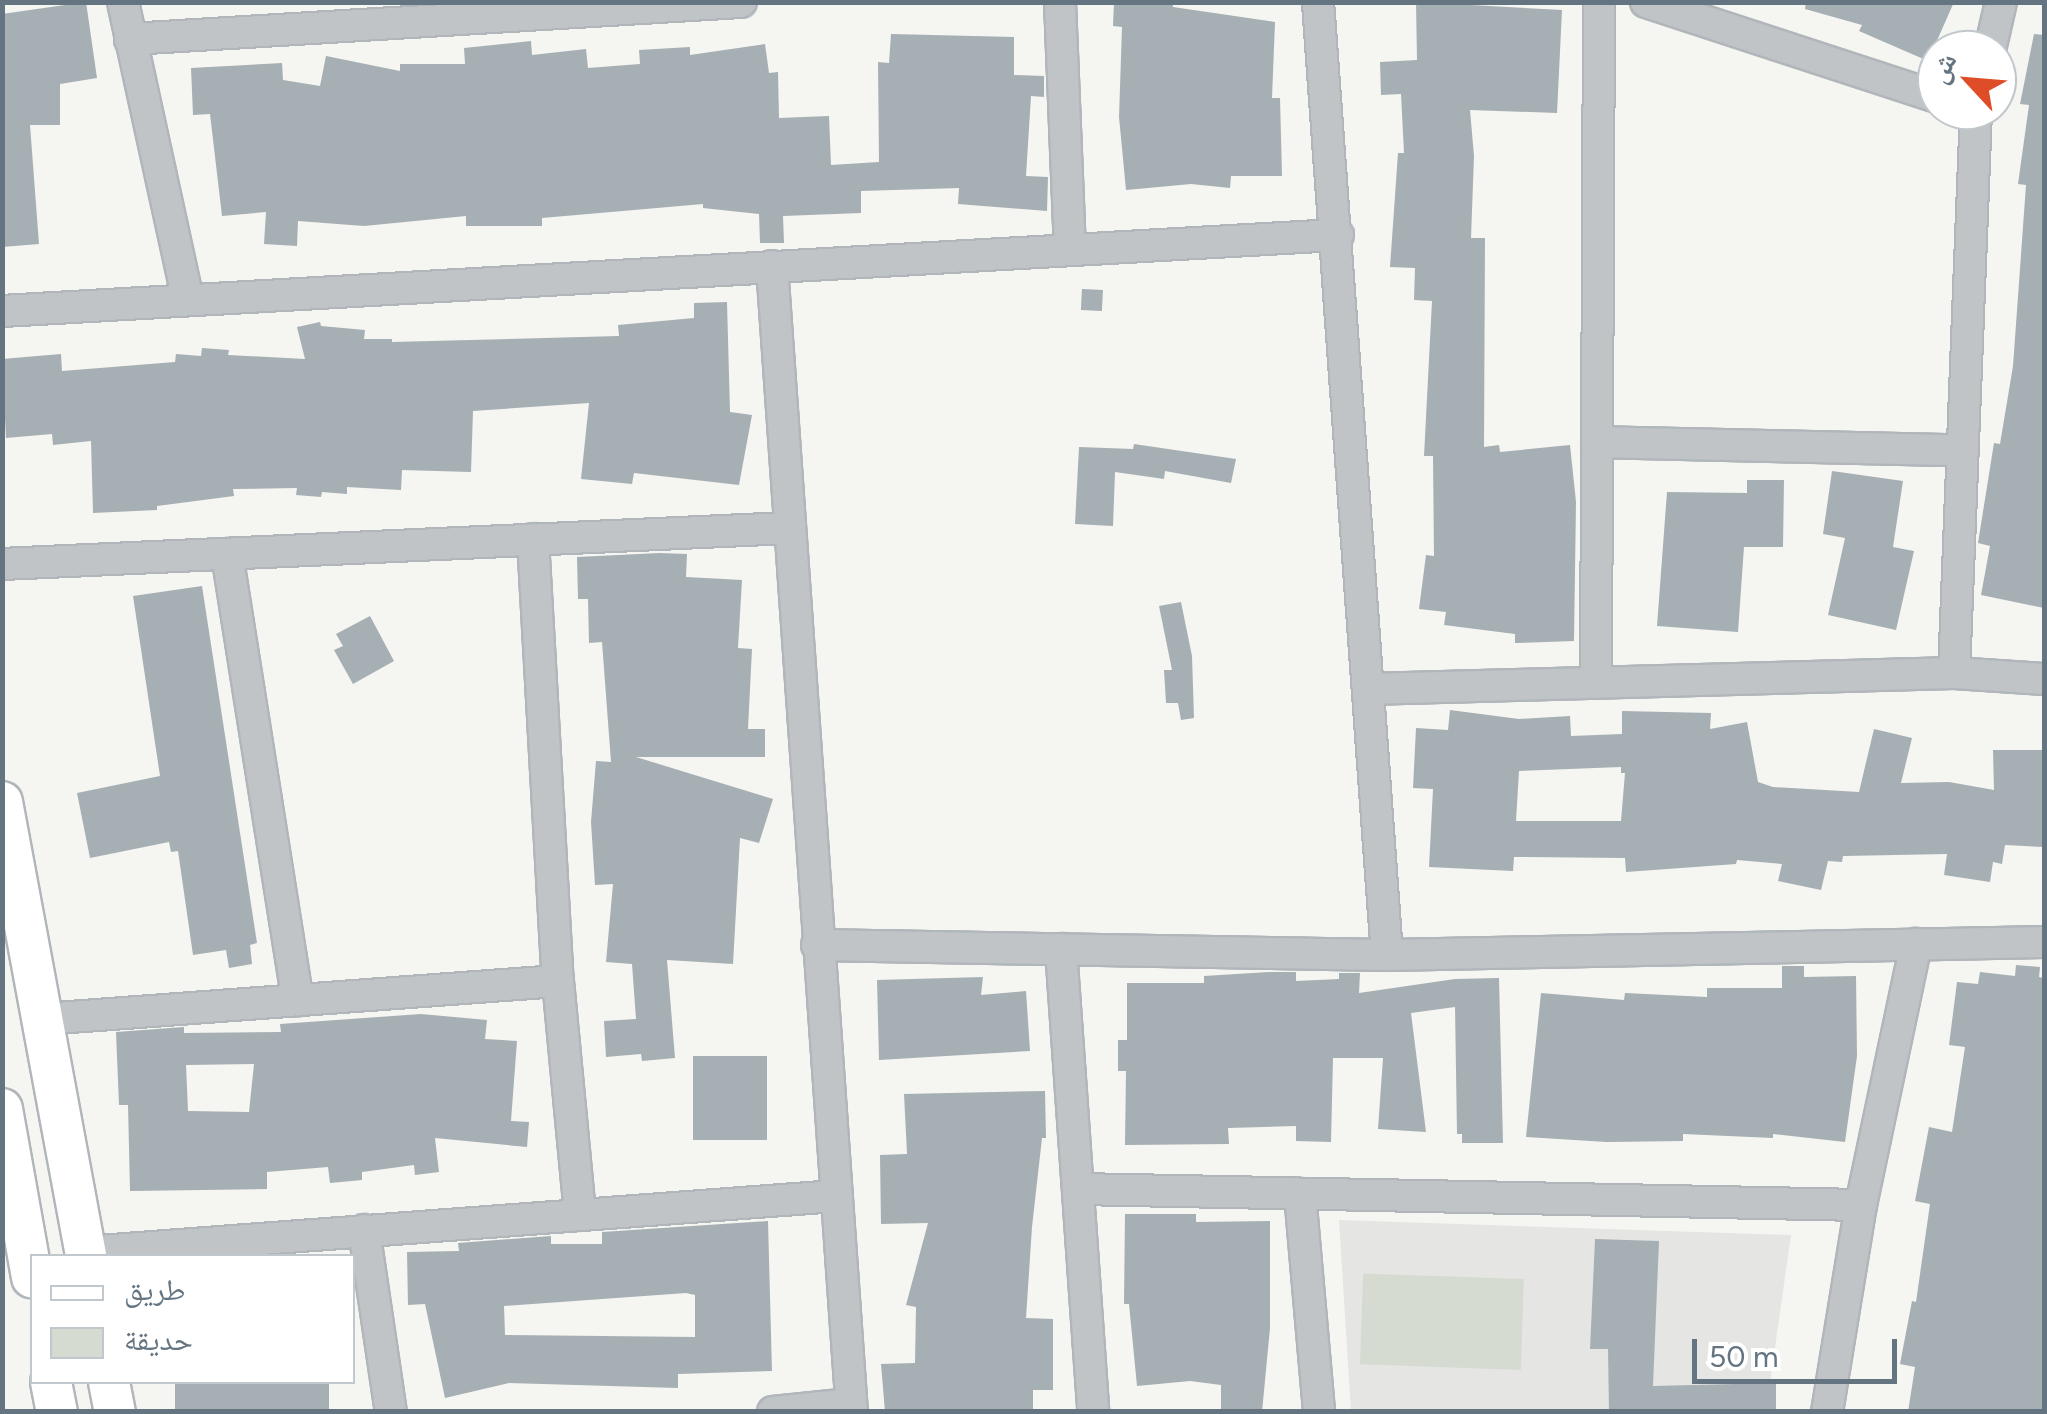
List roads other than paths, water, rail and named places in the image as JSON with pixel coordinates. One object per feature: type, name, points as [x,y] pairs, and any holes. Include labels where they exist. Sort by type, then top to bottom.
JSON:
[{"type":"street","points":[[124,2],[188,299]]},
{"type":"street","points":[[130,39],[741,2]]},
{"type":"street","points":[[1060,2],[1070,248]]},
{"type":"street","points":[[1318,2],[1338,235],[1386,954]]},
{"type":"street","points":[[1596,682],[1600,2]]},
{"type":"street","points":[[1646,2],[1917,91]]},
{"type":"street","points":[[1994,30],[2000,2]]},
{"type":"street","points":[[1954,673],[1975,130]]},
{"type":"street","points":[[2,311],[1338,235]]},
{"type":"street","points":[[772,266],[851,1408],[773,1412]]},
{"type":"street","points":[[1597,442],[1962,450]]},
{"type":"street","points":[[2,564],[790,528]]},
{"type":"street","points":[[532,540],[558,981],[580,1215]]},
{"type":"street","points":[[226,554],[298,1000]]},
{"type":"street","points":[[1368,689],[1954,673],[2044,678]]},
{"type":"street","points":[[2,802],[86,1254],[836,1196]]},
{"type":"street","points":[[817,945],[1386,954],[2044,942]]},
{"type":"street","points":[[1827,1412],[1861,1204],[1916,944]]},
{"type":"street","points":[[1061,949],[1093,1412]]},
{"type":"street","points":[[42,1019],[558,981]]},
{"type":"street","points":[[2,1109],[30,1266]]},
{"type":"street","points":[[1078,1190],[1861,1204]]},
{"type":"street","points":[[1300,1194],[1319,1412]]},
{"type":"street","points":[[364,1230],[391,1412]]},
{"type":"street","points":[[51,1384],[57,1412]]},
{"type":"street","points":[[110,1384],[115,1412]]}]
